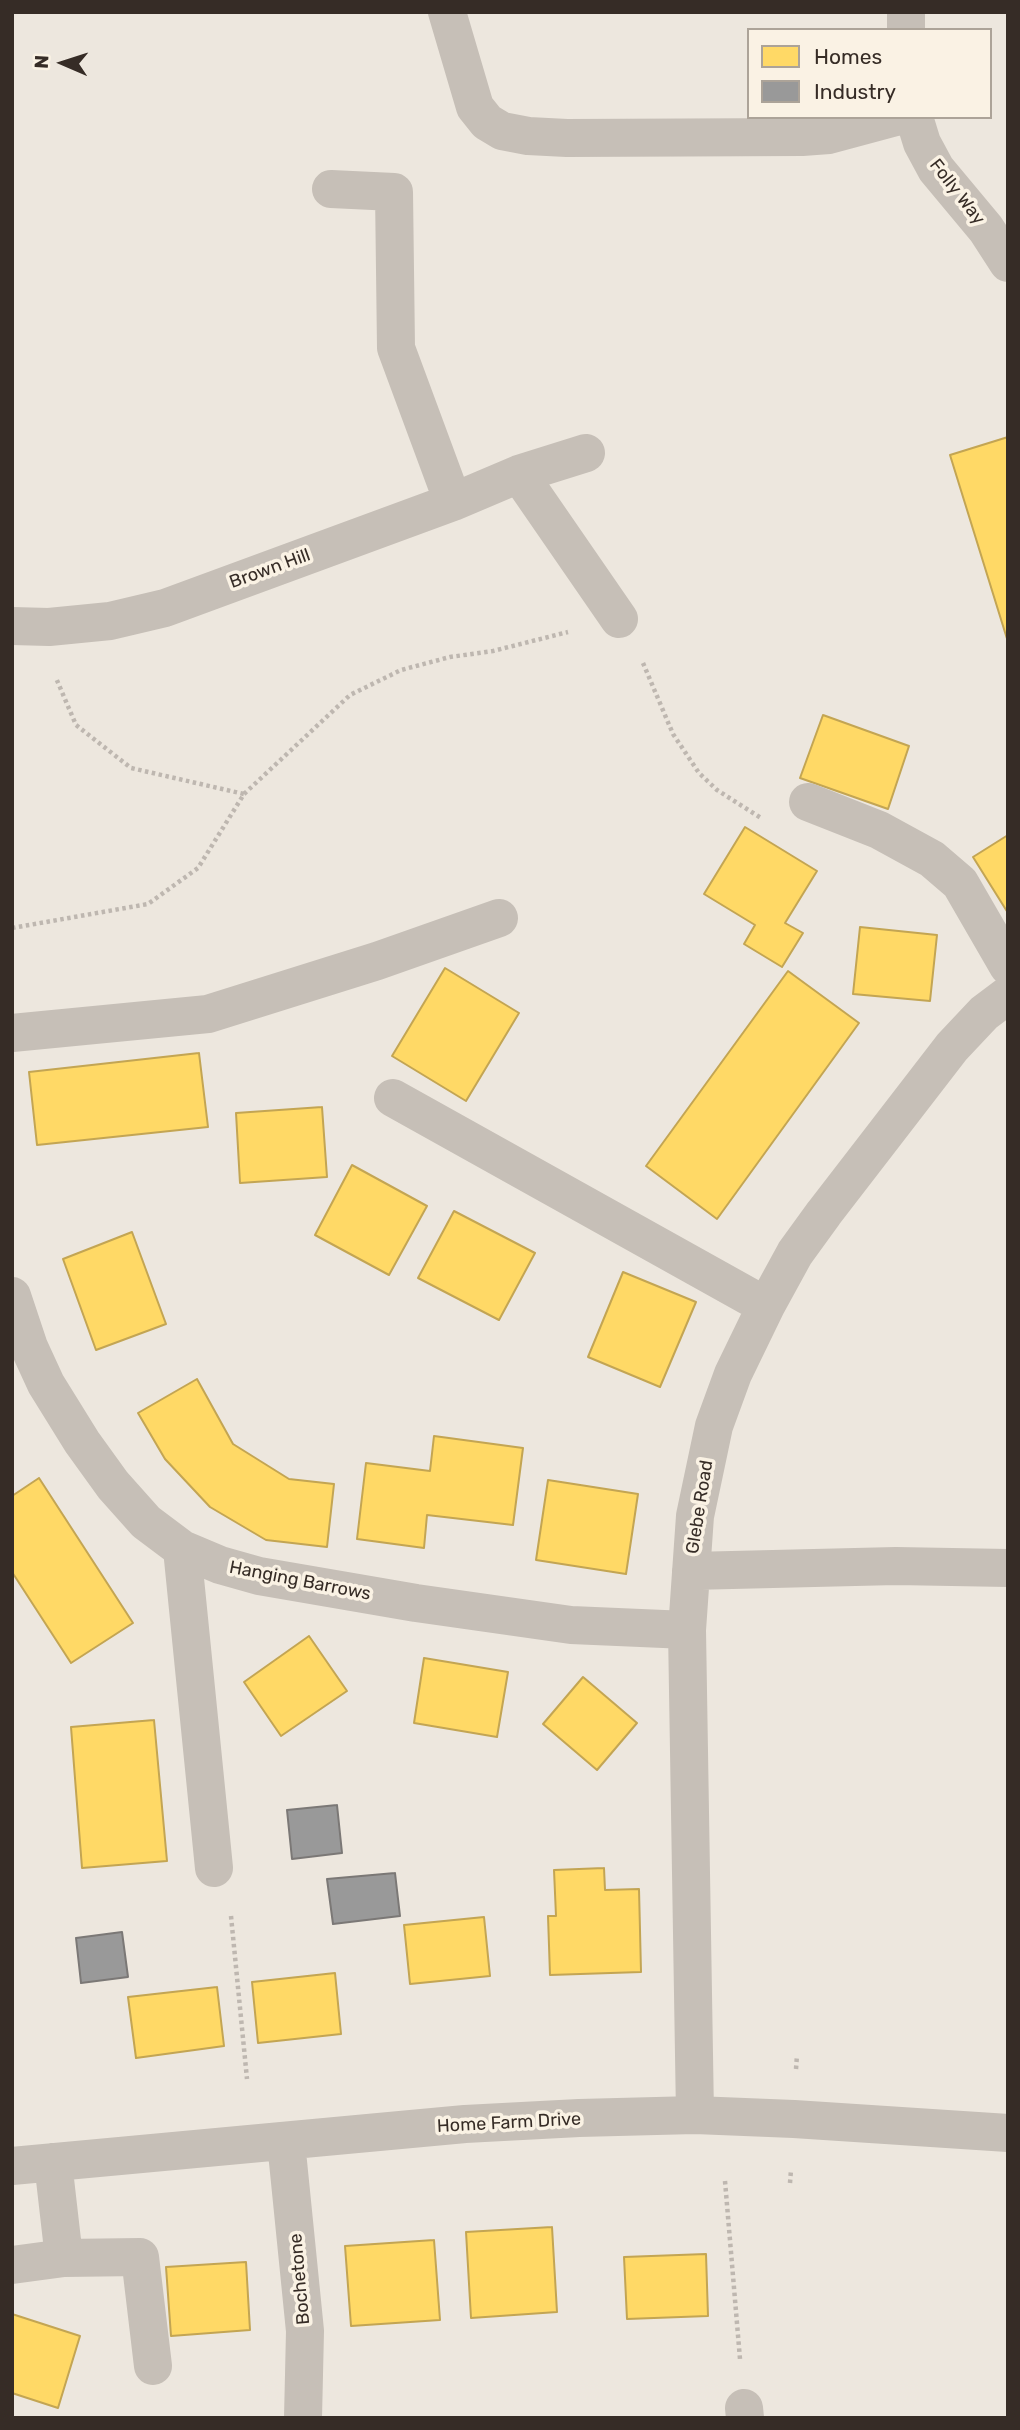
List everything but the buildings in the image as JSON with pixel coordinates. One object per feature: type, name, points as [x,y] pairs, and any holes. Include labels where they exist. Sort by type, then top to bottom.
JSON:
[{"type":"street","points":[[447,12],[475,107],[487,122],[502,131],[528,136],[567,138],[802,137],[829,135],[889,119]]},
{"type":"street","name":"Folly Way","points":[[915,119],[922,144],[936,169],[986,229],[1008,263]]},
{"type":"street","points":[[331,189],[394,192],[396,348],[453,502]]},
{"type":"street","name":"Brown Hill","points":[[31,626],[110,621],[165,608],[453,502],[519,474],[586,453]]},
{"type":"street","points":[[519,474],[619,618]]},
{"type":"street","points":[[808,802],[879,830],[932,859],[960,883],[1008,966]]},
{"type":"street","points":[[12,1033],[208,1014],[377,961],[499,918]]},
{"type":"street","name":"Glebe Road","points":[[695,2115],[687,1630],[695,1517],[714,1426],[733,1374],[795,1253],[936,1068],[984,1013],[1008,995]]},
{"type":"street","points":[[393,1098],[766,1306]]},
{"type":"street","name":"Hanging Barrows","points":[[14,1310],[46,1384],[82,1442],[113,1485],[146,1522],[182,1549],[260,1576],[416,1603],[571,1625],[687,1630]]},
{"type":"street","points":[[182,1549],[214,1868]]},
{"type":"street","points":[[691,1571],[896,1566],[1008,1568]]},
{"type":"street","name":"Home Farm Drive","points":[[12,2166],[465,2124],[695,2115],[1008,2133]]},
{"type":"street","name":"Bochetone","points":[[286,2141],[305,2331],[303,2418]]},
{"type":"street","points":[[53,2162],[64,2258]]},
{"type":"street","points":[[12,2265],[64,2258],[140,2257],[153,2366]]},
{"type":"path","points":[[12,928],[148,904],[198,868],[244,794],[349,695],[401,670],[450,657],[493,651],[619,618]]},
{"type":"path","points":[[31,626],[76,725],[131,768],[244,794]]},
{"type":"path","points":[[725,2181],[745,2413]]}]
